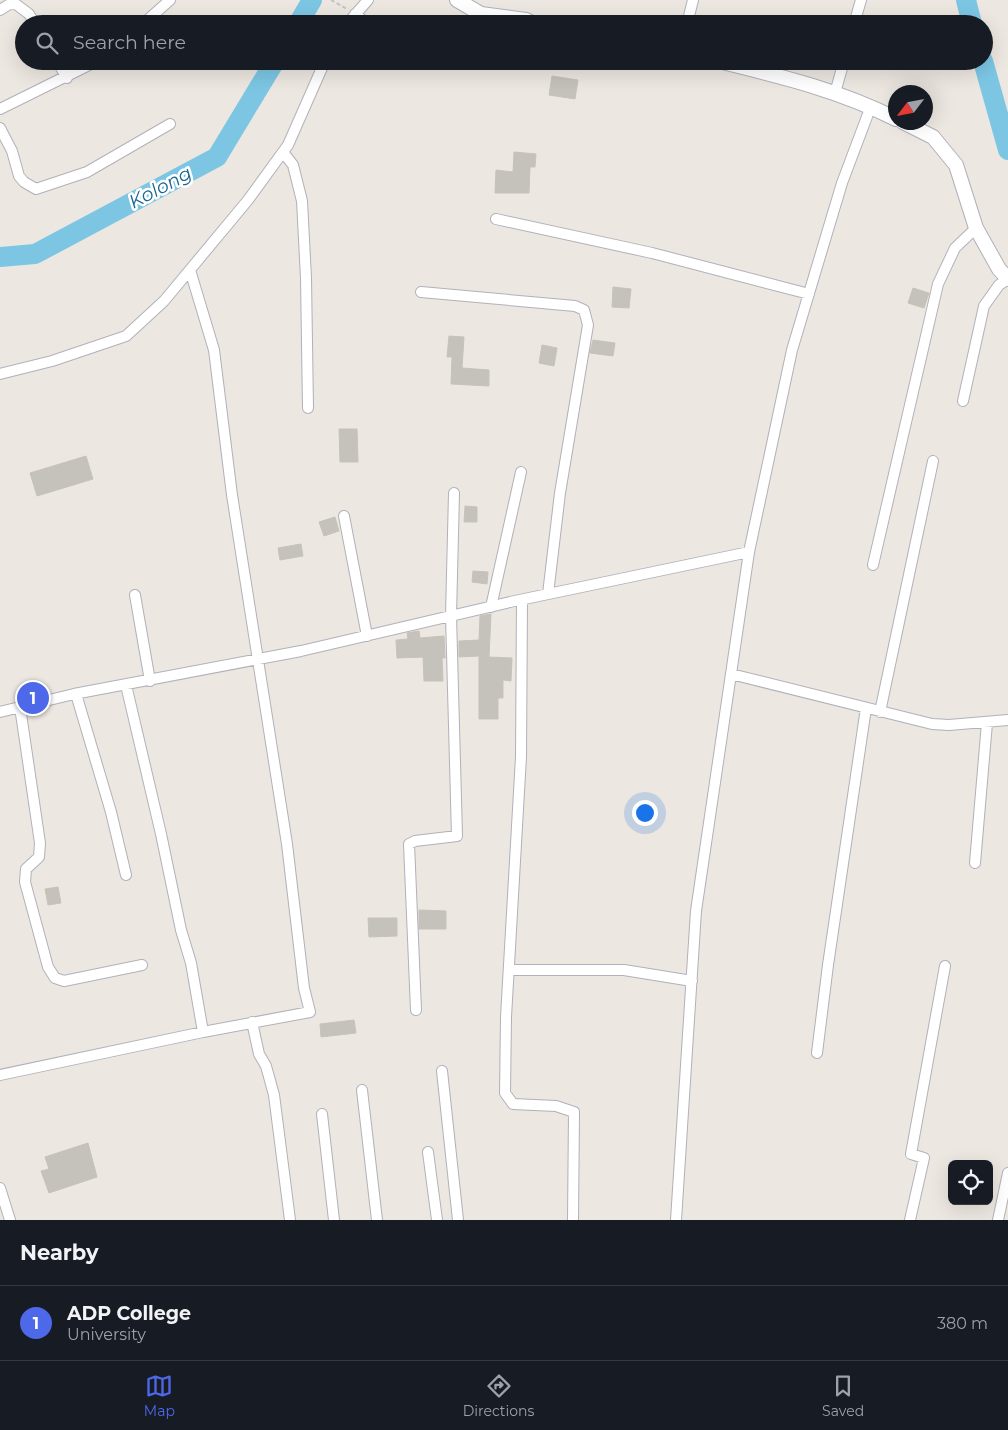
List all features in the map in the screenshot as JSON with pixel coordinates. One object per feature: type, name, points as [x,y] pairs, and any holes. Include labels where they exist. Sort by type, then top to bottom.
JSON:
[{"type":"street","points":[[153,15],[170,0]]},
{"type":"street","points":[[355,14],[368,0]]},
{"type":"street","points":[[457,0],[481,14],[488,15]]},
{"type":"street","points":[[689,15],[692,0]]},
{"type":"street","points":[[857,15],[861,0]]},
{"type":"street","points":[[0,10],[13,2],[30,15]]},
{"type":"street","points":[[62,70],[67,78]]},
{"type":"street","points":[[0,109],[81,70]]},
{"type":"street","points":[[0,374],[52,361],[126,336],[164,300],[248,200],[283,152],[321,70]]},
{"type":"street","points":[[755,70],[801,81],[871,106],[888,115]]},
{"type":"street","points":[[835,93],[841,70]]},
{"type":"street","points":[[676,1220],[696,911],[749,552],[792,350],[842,184],[871,106]]},
{"type":"street","points":[[0,128],[12,151],[20,176],[24,182],[36,188],[87,172],[170,124]]},
{"type":"street","points":[[918,130],[932,137],[956,165],[976,228],[999,269],[1008,279],[999,285],[984,306],[963,402]]},
{"type":"street","points":[[283,152],[293,165],[302,201],[306,278],[308,408]]},
{"type":"street","points":[[496,219],[652,253],[809,294]]},
{"type":"street","points":[[872,565],[938,284],[955,248],[976,228]]},
{"type":"street","points":[[0,1075],[252,1022],[310,1012],[304,988],[287,844],[232,495],[214,350],[190,270]]},
{"type":"street","points":[[421,292],[575,306],[584,310],[588,325],[560,493],[548,594]]},
{"type":"street","points":[[880,712],[933,461]]},
{"type":"street","points":[[491,607],[521,472]]},
{"type":"street","points":[[416,1010],[409,844],[415,841],[457,836],[451,616],[454,494]]},
{"type":"street","points":[[344,516],[367,636]]},
{"type":"street","points":[[0,712],[76,694],[257,660],[548,594],[749,552]]},
{"type":"street","points":[[135,595],[150,681]]},
{"type":"street","points":[[522,600],[521,757],[508,970],[504,1093],[513,1104],[556,1106],[574,1112],[573,1220]]},
{"type":"street","points":[[731,674],[932,724],[948,725],[1008,720]]},
{"type":"street","points":[[126,685],[162,834],[181,930],[191,963],[203,1032]]},
{"type":"street","points":[[76,694],[111,812],[126,875]]},
{"type":"street","points":[[20,707],[40,843],[39,857],[26,869],[25,882],[48,967],[54,978],[64,982],[142,965]]},
{"type":"street","points":[[817,1053],[866,708]]},
{"type":"street","points":[[975,863],[988,722]]},
{"type":"street","points":[[910,1220],[924,1158],[910,1154],[945,966]]},
{"type":"street","points":[[508,970],[624,970],[692,981]]},
{"type":"street","points":[[252,1022],[259,1054],[266,1066],[274,1095],[290,1220]]},
{"type":"street","points":[[442,1071],[458,1220]]},
{"type":"street","points":[[362,1090],[377,1220]]},
{"type":"street","points":[[322,1114],[334,1220]]},
{"type":"street","points":[[428,1152],[437,1220]]},
{"type":"street","points":[[998,1220],[1008,1173]]},
{"type":"street","points":[[0,1188],[10,1220]]},
{"type":"path","points":[[332,1],[355,14]]},
{"type":"building","points":[[552,76],[578,80],[575,99],[549,95]]},
{"type":"building","points":[[514,152],[536,154],[535,167],[530,167],[529,193],[495,193],[496,170],[513,172]]},
{"type":"building","points":[[613,287],[631,289],[629,308],[612,307]]},
{"type":"building","points":[[913,288],[929,293],[924,308],[908,303]]},
{"type":"building","points":[[449,336],[464,337],[462,368],[489,370],[489,386],[451,384],[452,357],[447,357]]},
{"type":"building","points":[[593,340],[615,343],[613,356],[590,353]]},
{"type":"building","points":[[542,345],[557,348],[554,366],[539,363]]},
{"type":"building","points":[[339,429],[357,429],[358,462],[340,462]]},
{"type":"building","points":[[86,456],[93,479],[37,496],[30,473]]},
{"type":"building","points":[[465,506],[477,507],[477,522],[464,522]]},
{"type":"building","points":[[335,517],[339,531],[324,536],[319,522]]},
{"type":"building","points":[[301,544],[303,556],[280,560],[278,548]]},
{"type":"building","points":[[473,571],[488,572],[487,584],[472,582]]},
{"type":"building","points":[[491,614],[489,657],[512,658],[511,681],[503,680],[503,698],[498,698],[498,719],[479,719],[479,656],[459,657],[459,641],[479,640],[480,616]]},
{"type":"building","points":[[419,631],[420,638],[444,636],[445,658],[442,658],[443,681],[424,681],[423,657],[397,658],[396,640],[408,639],[407,633]]},
{"type":"building","points":[[58,887],[61,903],[48,905],[45,889]]},
{"type":"building","points":[[419,910],[446,911],[446,929],[419,929]]},
{"type":"building","points":[[368,918],[397,918],[397,936],[369,937]]},
{"type":"building","points":[[354,1020],[356,1033],[321,1037],[320,1024]]},
{"type":"building","points":[[88,1143],[97,1177],[49,1193],[41,1171],[49,1169],[45,1157]]},
{"type":"waterway","name":"Kolong","points":[[303,15],[312,0]]},
{"type":"waterway","name":"Kolong","points":[[966,0],[970,15]]},
{"type":"waterway","name":"Kolong","points":[[0,257],[35,254],[217,157],[270,70]]},
{"type":"waterway","name":"Kolong","points":[[986,70],[1008,150]]},
{"type":"place","name":"ADP College","points":[[33,698]]}]
